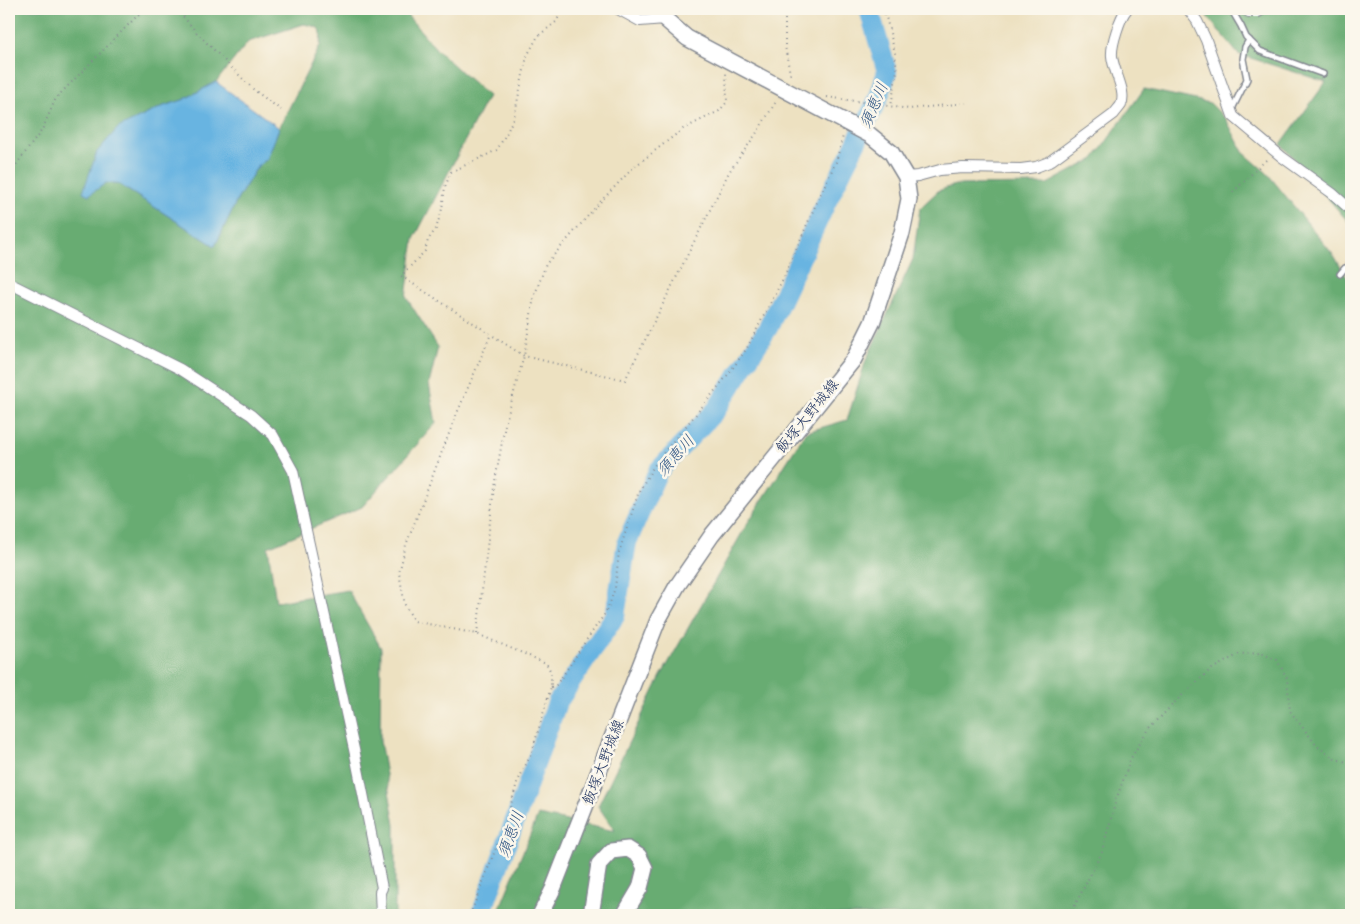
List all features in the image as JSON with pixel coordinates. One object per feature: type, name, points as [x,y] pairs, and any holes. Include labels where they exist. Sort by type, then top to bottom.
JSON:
[{"type":"main road","name":"飯塚大野城線","points":[[540,915],[553,889],[658,620],[712,535],[854,359],[872,323],[902,233],[909,199],[906,177],[891,152],[870,135],[687,38],[662,14]]},
{"type":"main road","points":[[591,915],[599,864],[611,851],[628,849],[639,856],[645,868],[640,888],[624,915]]},
{"type":"street","points":[[618,9],[640,22],[662,14]]},
{"type":"street","points":[[906,177],[940,170],[963,168],[1022,169],[1036,167],[1050,162],[1114,114],[1120,106],[1123,96],[1112,56],[1113,45],[1123,14],[1127,9]]},
{"type":"street","points":[[1188,9],[1197,21],[1206,40],[1233,116],[1351,210]]},
{"type":"street","points":[[1243,9],[1249,12],[1258,12],[1263,9]]},
{"type":"street","points":[[9,284],[180,369],[251,415],[272,435],[293,471],[355,754],[382,888],[380,892],[381,915]]},
{"type":"lane","points":[[1231,9],[1246,37],[1260,51],[1323,74]]},
{"type":"lane","points":[[1232,111],[1247,79],[1243,59],[1245,47],[1249,40]]},
{"type":"lane","points":[[1340,274],[1345,268],[1351,266]]},
{"type":"path","points":[[9,183],[13,169],[42,130],[56,98],[144,9]]},
{"type":"path","points":[[177,9],[197,33],[254,90],[281,110]]},
{"type":"path","points":[[563,9],[556,22],[538,36],[527,56],[514,117],[497,150],[451,172],[445,187],[442,209],[436,230],[428,240],[425,251],[401,276],[524,356],[625,380],[729,172],[756,134],[790,74],[785,46],[785,9]]},
{"type":"path","points":[[884,9],[895,53],[897,71],[891,106]]},
{"type":"path","points":[[477,634],[494,486],[505,425],[524,356],[534,297],[546,264],[601,201],[634,167],[683,129],[719,111],[727,102],[725,58]]},
{"type":"path","points":[[810,102],[825,97],[909,109],[966,103]]},
{"type":"path","points":[[552,687],[556,685],[566,671],[610,603],[615,588],[619,552],[639,491],[664,452],[698,413],[747,348],[784,277],[836,162],[850,124]]},
{"type":"path","points":[[1233,192],[1275,151]]},
{"type":"path","points":[[470,915],[504,825],[517,783],[532,752],[552,687],[551,672],[546,663],[477,634],[414,621],[406,605],[399,573],[406,545],[455,418],[491,334]]},
{"type":"path","points":[[1070,915],[1102,852],[1116,800],[1131,758],[1149,729],[1210,670],[1239,654],[1261,653],[1277,660],[1287,678],[1290,711],[1317,746],[1335,759],[1351,763]]},
{"type":"green space","points":[[9,9],[413,9],[406,14],[438,51],[488,96],[414,239],[406,297],[438,347],[429,384],[436,423],[362,507],[268,547],[276,602],[348,590],[381,648],[380,741],[395,825],[395,915],[9,915]],"holes":[[[304,24],[317,27],[321,32],[320,46],[279,128],[267,159],[257,167],[237,200],[215,246],[117,183],[106,183],[107,140],[141,117],[164,106],[183,100],[216,82],[248,42]]]},
{"type":"green space","points":[[1201,9],[1351,9],[1351,225],[1281,144],[1326,82],[1238,54]]},
{"type":"green space","points":[[1144,89],[1210,103],[1226,119],[1243,152],[1267,173],[1335,257],[1351,285],[1351,915],[497,915],[538,815],[615,831],[598,806],[661,676],[747,524],[806,432],[847,420],[866,360],[913,259],[920,208],[938,191],[955,185],[1047,184],[1094,159]]},
{"type":"water","points":[[216,82],[279,128],[267,159],[257,167],[237,200],[215,246],[117,183],[106,183],[89,195],[83,192],[97,152],[118,128],[164,106],[183,100]]},
{"type":"waterway","name":"須恵川","points":[[481,915],[557,703],[615,616],[627,542],[658,471],[716,410],[768,328],[826,203],[878,99],[887,72],[869,9]]}]
